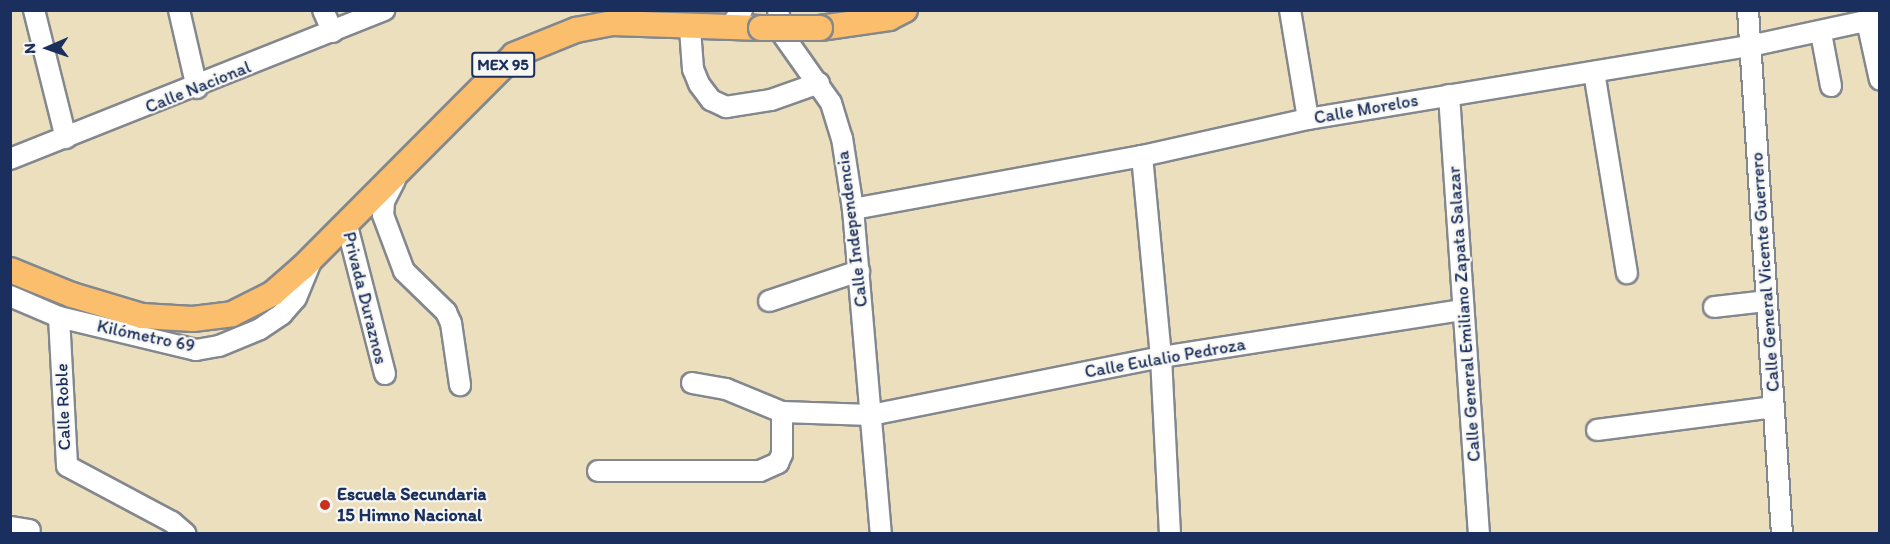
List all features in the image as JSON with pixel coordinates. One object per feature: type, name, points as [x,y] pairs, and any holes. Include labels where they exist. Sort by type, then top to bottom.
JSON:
[{"type":"main road","name":"MEX 95","points":[[10,270],[112,309],[142,316],[193,320],[220,316],[257,304],[314,254],[410,155],[506,62],[543,40],[612,24],[690,28],[735,19],[761,28],[820,28],[889,18],[905,10]]},
{"type":"street","points":[[34,10],[66,138]]},
{"type":"street","points":[[179,10],[197,88]]},
{"type":"street","points":[[323,10],[333,32]]},
{"type":"street","name":"Calle Nacional","points":[[11,159],[197,88],[384,10]]},
{"type":"street","name":"Calle Independencia","points":[[778,10],[783,35],[831,103],[842,138],[853,209],[881,534]]},
{"type":"street","points":[[1290,10],[1308,119]]},
{"type":"street","name":"Calle General Vicente Guerrero","points":[[1748,10],[1782,534]]},
{"type":"street","points":[[1873,19],[1880,80]]},
{"type":"street","name":"Calle Morelos","points":[[853,209],[1142,156],[1308,119],[1750,46],[1821,33],[1873,19]]},
{"type":"street","points":[[690,28],[693,69],[699,84],[711,100],[726,107],[771,100],[819,83]]},
{"type":"street","points":[[1821,33],[1831,86]]},
{"type":"street","points":[[1594,72],[1627,273]]},
{"type":"street","name":"Calle General Emiliano Zapata Salazar","points":[[1449,95],[1479,534]]},
{"type":"street","points":[[410,155],[388,192],[383,215],[404,271],[446,312],[451,323],[460,385]]},
{"type":"street","points":[[1142,156],[1161,357],[1170,534]]},
{"type":"street","name":"Privada Duraznos","points":[[346,222],[385,374]]},
{"type":"street","name":"Kilómetro 69","points":[[10,296],[59,317],[196,350],[219,346],[260,329],[282,314],[296,298],[314,254]]},
{"type":"street","points":[[769,301],[859,271]]},
{"type":"street","points":[[1714,307],[1767,301]]},
{"type":"street","name":"Calle Eulalio Pedroza","points":[[782,412],[871,415],[1161,357],[1462,310]]},
{"type":"street","name":"Calle Roble","points":[[59,317],[67,466],[172,522],[186,534]]},
{"type":"street","points":[[598,471],[760,471],[778,463],[782,454],[782,412],[726,389],[692,383]]},
{"type":"street","points":[[1597,430],[1774,406]]},
{"type":"place","name":"Escuela Secundaria 15 Himno Nacional","points":[[325,505]]}]
